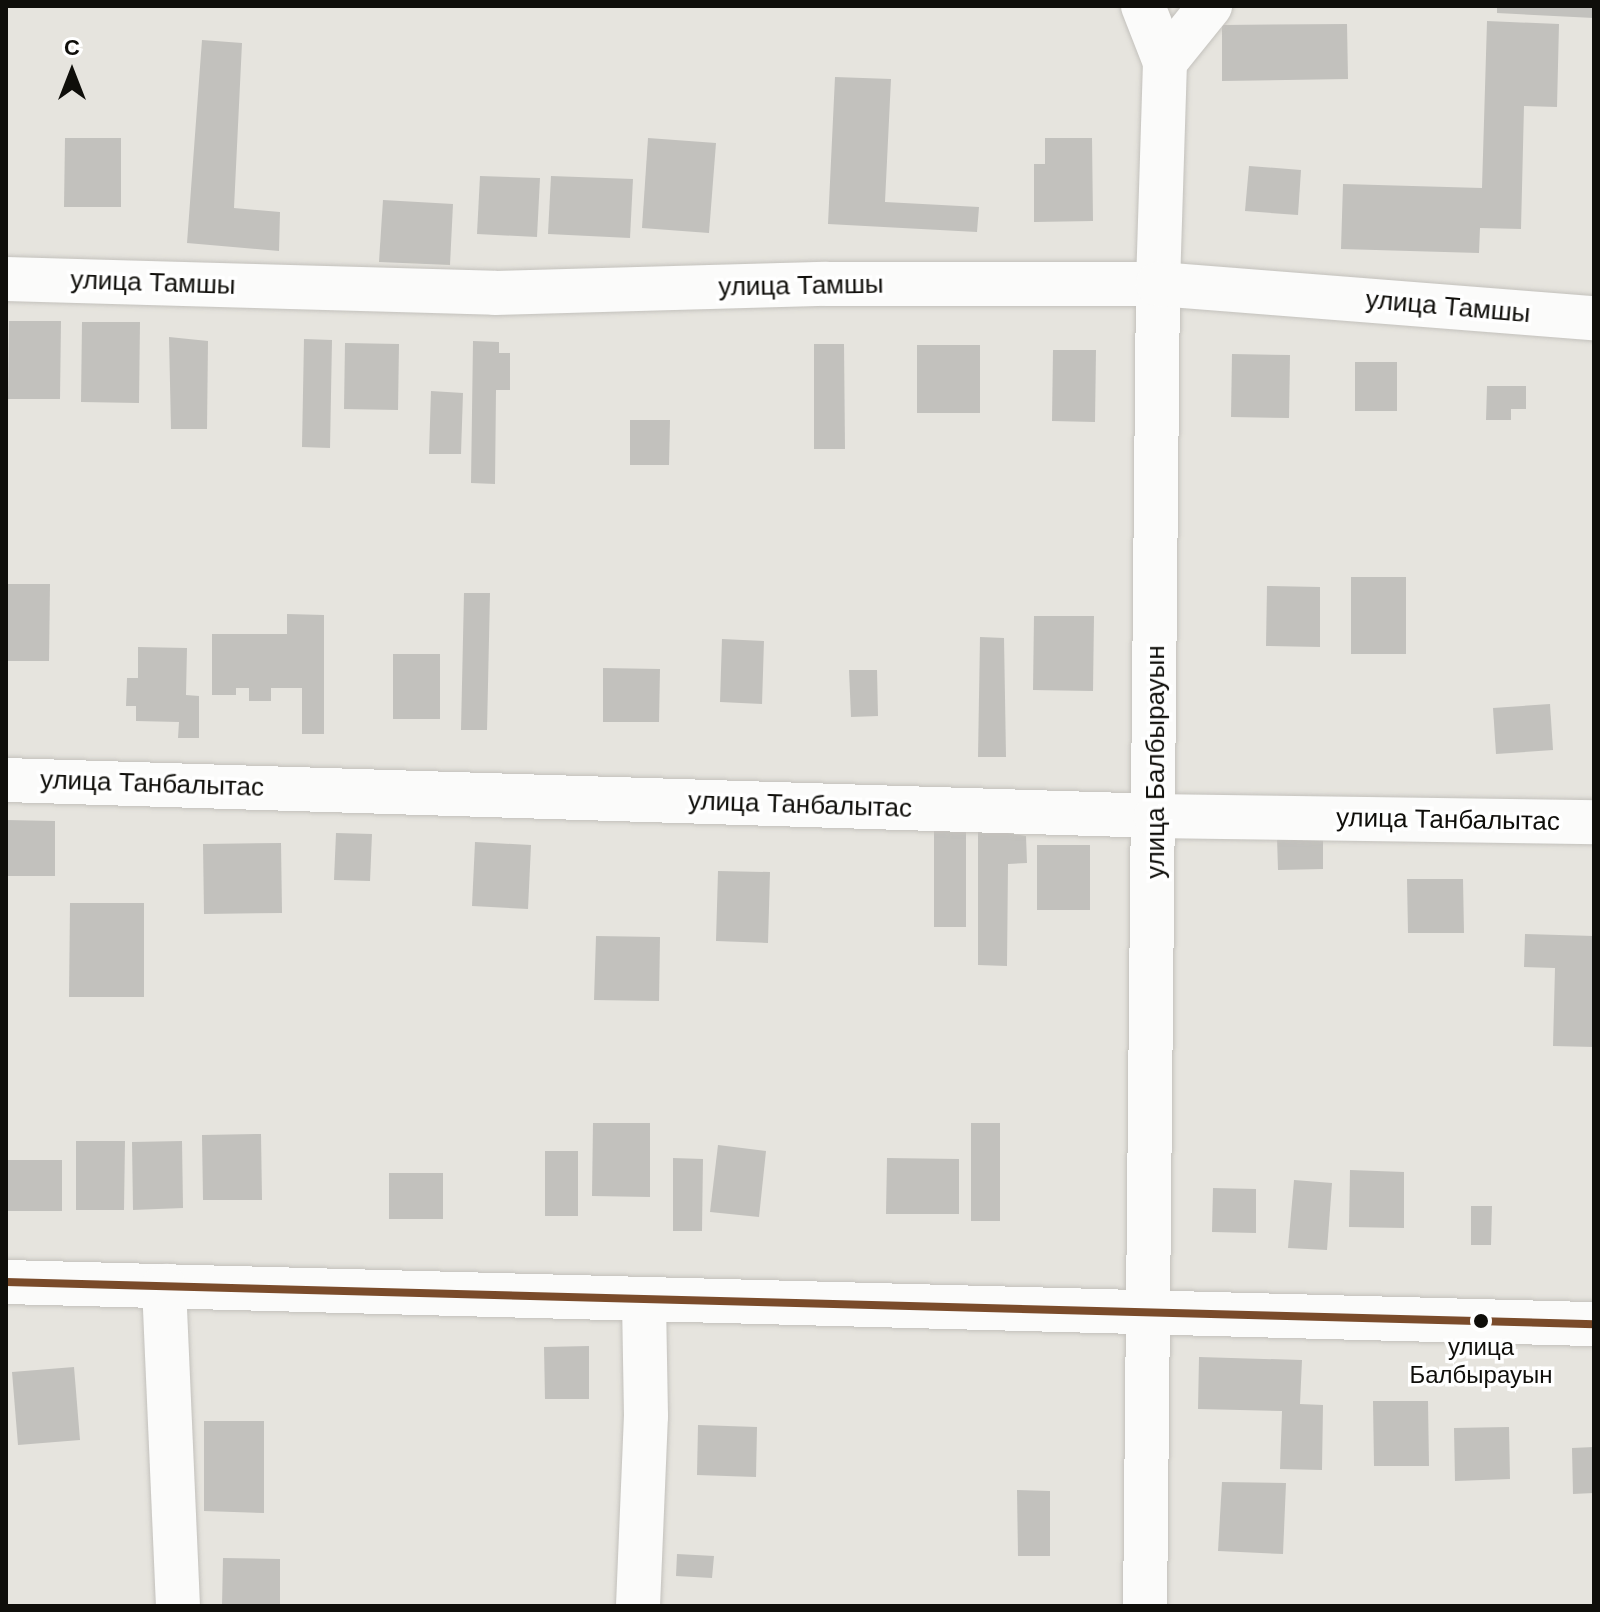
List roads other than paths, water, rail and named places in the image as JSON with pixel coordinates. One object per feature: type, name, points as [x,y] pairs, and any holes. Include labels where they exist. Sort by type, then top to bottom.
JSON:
[{"type":"street","points":[[1143,6],[1165,62],[1210,6]]},
{"type":"street","name":"улица Балбырауын","points":[[1145,1606],[1156,816],[1158,284],[1165,62]]},
{"type":"street","name":"улица Тамшы","points":[[6,279],[495,293],[826,284],[1158,284],[1594,318]]},
{"type":"street","name":"улица Танбалытас","points":[[6,780],[1156,816],[1594,822]]},
{"type":"street","points":[[6,1282],[1594,1324]]},
{"type":"street","points":[[164,1286],[178,1606]]},
{"type":"street","points":[[638,1606],[646,1416],[644,1299]]},
{"type":"place","name":"улица Балбырауын","points":[[1481,1321]]}]
